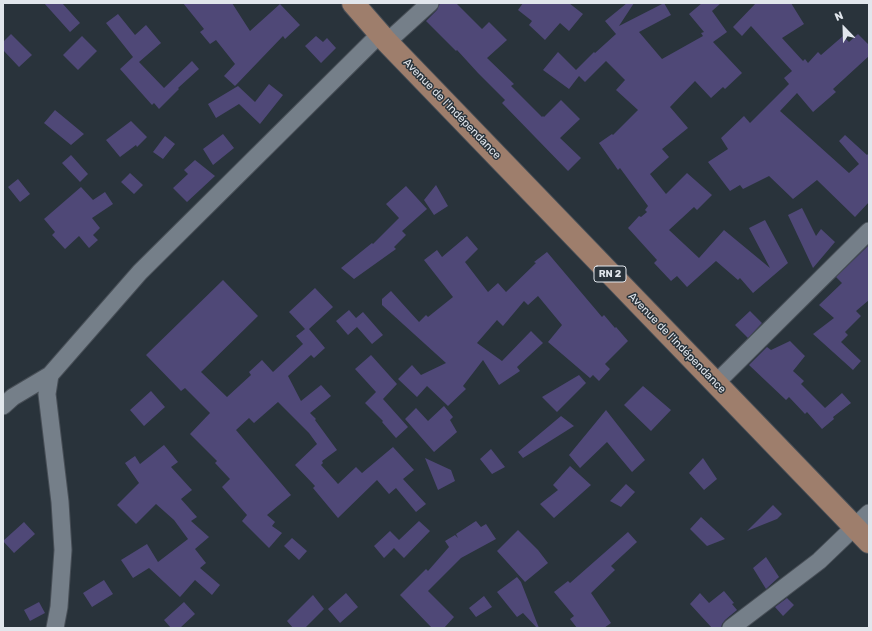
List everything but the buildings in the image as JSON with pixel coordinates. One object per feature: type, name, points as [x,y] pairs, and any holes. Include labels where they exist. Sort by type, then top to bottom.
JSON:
[{"type":"main road","name":"Avenue de l'Indépendance","points":[[354,3],[384,38],[716,383],[864,528]]},
{"type":"street","points":[[3,406],[13,397],[50,374],[140,272],[384,38],[430,3]]},
{"type":"street","points":[[716,383],[869,231]]},
{"type":"street","points":[[50,374],[47,394],[60,502],[63,550],[59,607],[55,628]]},
{"type":"street","points":[[731,628],[864,528]]}]
